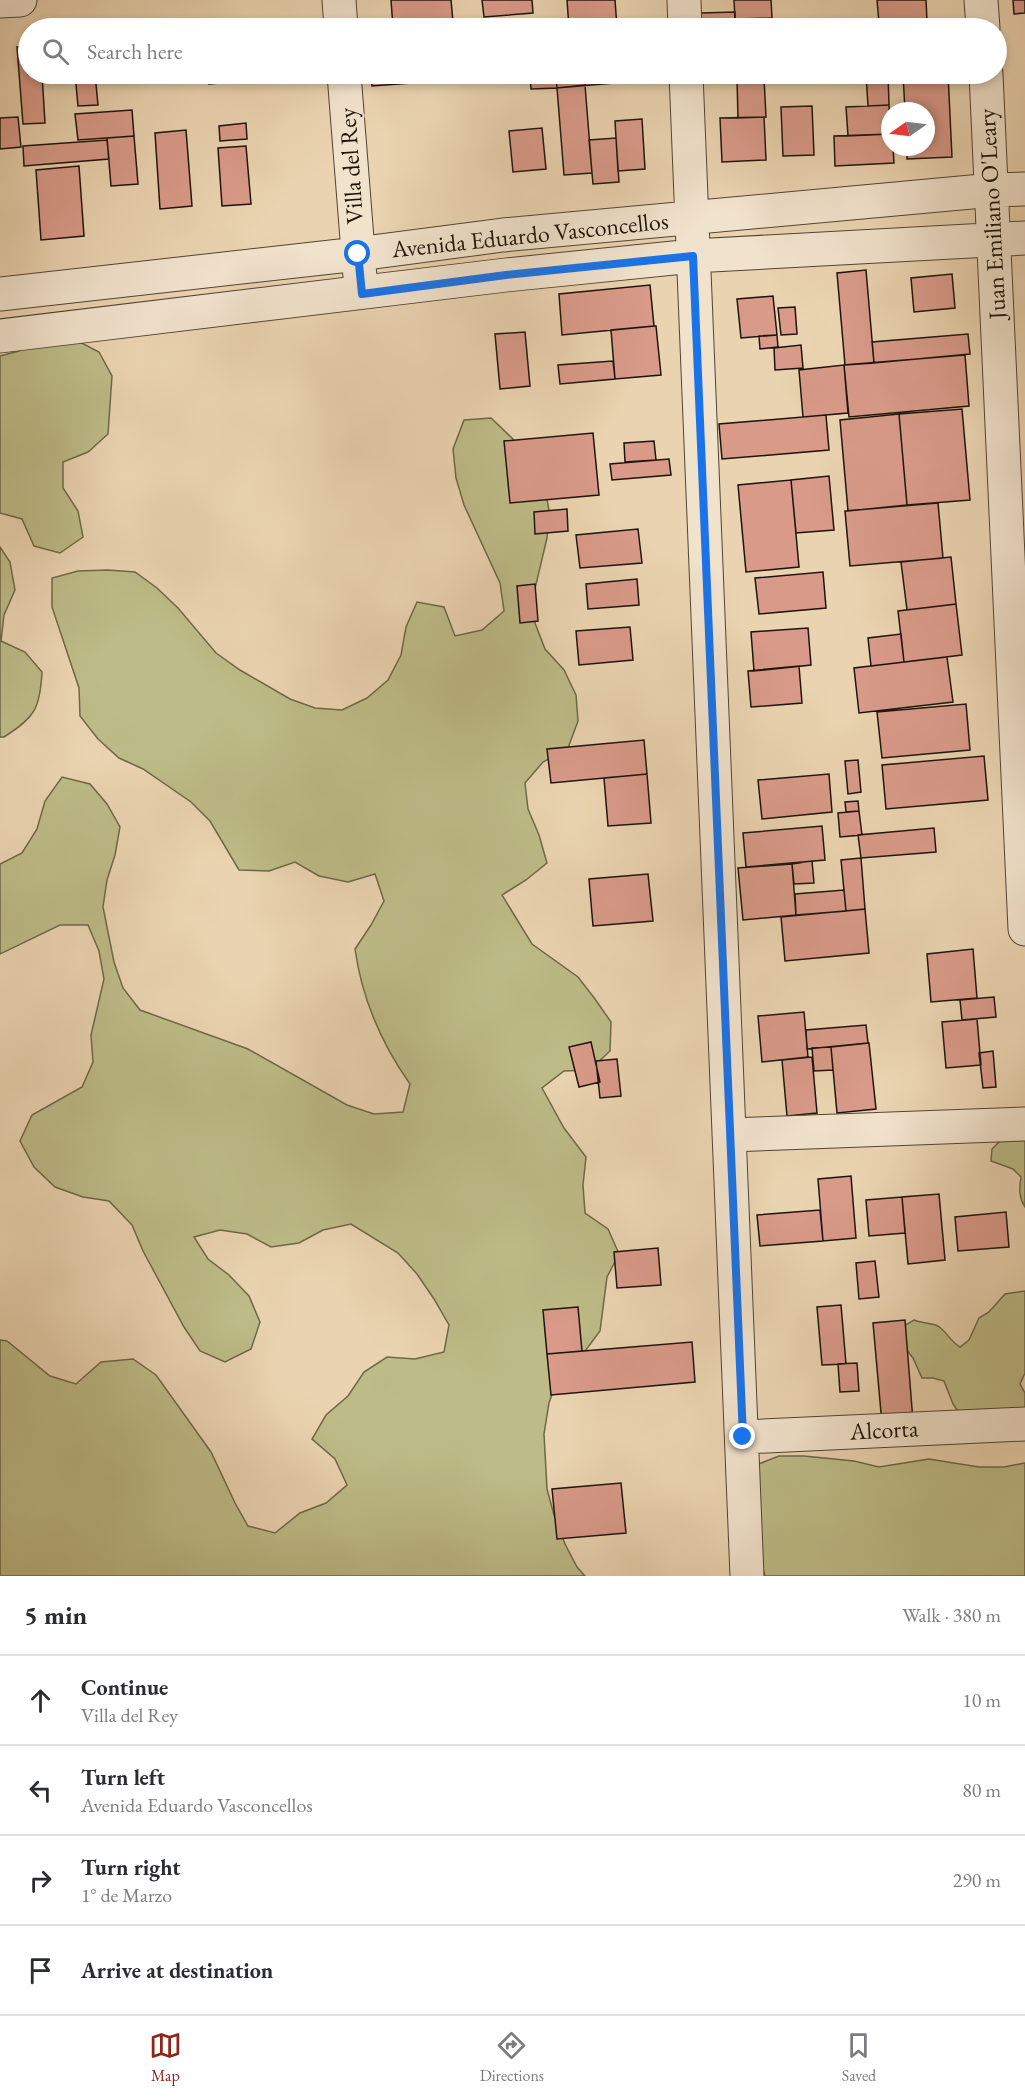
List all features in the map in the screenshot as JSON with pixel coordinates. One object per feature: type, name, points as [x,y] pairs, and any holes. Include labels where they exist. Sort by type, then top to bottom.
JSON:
[{"type":"street","points":[[0,2],[20,0]]},
{"type":"street","points":[[339,0],[340,18]]},
{"type":"street","points":[[684,0],[685,18]]},
{"type":"street","points":[[981,0],[982,18]]},
{"type":"street","name":"Villa del Rey","points":[[345,84],[362,294]]},
{"type":"street","points":[[686,84],[747,1576]]},
{"type":"street","name":"Juan Emiliano O'Leary","points":[[987,84],[993,190],[1009,239],[1025,929]]},
{"type":"street","name":"Avenida Eduardo Vasconcellos","points":[[0,294],[358,254],[503,235],[993,190],[1025,189]]},
{"type":"street","name":"Avenida Eduardo Vasconcellos","points":[[0,336],[506,275],[693,256],[1009,239]]},
{"type":"street","points":[[729,1135],[1025,1124]]},
{"type":"street","name":"Alcorta","points":[[743,1437],[1025,1424]]},
{"type":"shaded area","points":[[45,339],[74,339],[99,352],[112,376],[108,434],[88,452],[63,462],[63,488],[78,511],[83,537],[60,553],[34,546],[22,519],[0,513],[0,356],[19,351]]},
{"type":"shaded area","points":[[491,418],[530,460],[544,484],[549,510],[547,538],[533,597],[535,623],[545,649],[564,670],[576,695],[578,721],[568,748],[543,762],[525,783],[528,809],[547,863],[502,895],[532,944],[578,977],[611,1022],[610,1051],[590,1070],[564,1071],[542,1088],[564,1128],[586,1157],[583,1185],[585,1213],[608,1229],[619,1254],[607,1277],[600,1331],[580,1358],[558,1377],[549,1403],[544,1434],[547,1489],[554,1515],[565,1544],[577,1567],[585,1576],[0,1576],[0,1340],[7,1341],[50,1376],[76,1384],[101,1362],[133,1359],[156,1375],[211,1452],[248,1526],[275,1533],[300,1513],[326,1503],[347,1485],[335,1459],[312,1439],[326,1415],[348,1396],[364,1372],[387,1357],[415,1359],[444,1352],[449,1325],[417,1274],[398,1253],[351,1224],[323,1230],[299,1243],[271,1247],[247,1234],[220,1230],[194,1237],[208,1259],[229,1275],[249,1296],[260,1322],[251,1349],[225,1362],[200,1351],[184,1327],[143,1251],[132,1225],[109,1201],[83,1197],[55,1187],[34,1167],[20,1141],[32,1115],[82,1087],[93,1062],[91,1035],[104,979],[99,951],[88,925],[60,925],[0,954],[0,864],[22,853],[37,829],[45,801],[62,777],[90,784],[107,804],[120,827],[103,907],[114,962],[123,988],[140,1010],[248,1049],[347,1105],[374,1114],[403,1112],[410,1084],[390,1053],[374,1020],[362,985],[355,949],[384,901],[375,874],[348,882],[319,876],[295,862],[269,871],[239,870],[210,821],[191,802],[143,769],[119,758],[98,739],[80,716],[79,688],[52,607],[52,578],[78,571],[135,572],[157,588],[178,608],[216,653],[240,670],[290,699],[315,708],[342,710],[367,698],[388,680],[401,655],[406,627],[417,602],[444,607],[455,636],[482,630],[504,611],[500,583],[464,505],[456,478],[453,449],[464,420]]},
{"type":"shaded area","points":[[0,547],[10,562],[15,590],[4,615],[1,641],[25,652],[42,672],[40,695],[34,711],[23,724],[4,737],[0,737]]},
{"type":"shaded area","points":[[1025,1136],[1025,1207],[1020,1193],[1021,1177],[1013,1169],[991,1161],[992,1149],[1000,1141]]},
{"type":"shaded area","points":[[1025,1291],[1025,1373],[1020,1384],[1025,1393],[1025,1410],[959,1413],[944,1381],[922,1378],[906,1349],[904,1326],[914,1320],[936,1325],[960,1347],[969,1340],[979,1318],[989,1312],[1005,1294]]},
{"type":"shaded area","points":[[779,1456],[854,1461],[879,1467],[929,1459],[979,1467],[1004,1467],[1025,1463],[1025,1576],[765,1576],[759,1555],[756,1465]]},
{"type":"building","points":[[391,0],[451,0],[453,18],[392,18]]},
{"type":"building","points":[[482,0],[532,0],[533,13],[484,17]]},
{"type":"building","points":[[567,0],[615,0],[616,18],[568,18]]},
{"type":"building","points":[[734,0],[771,0],[772,18],[735,18]]},
{"type":"building","points":[[877,0],[926,0],[927,18],[879,18]]},
{"type":"building","points":[[1013,0],[1025,0],[1025,13],[1014,14]]},
{"type":"building","points":[[735,12],[735,18],[701,18],[701,13]]},
{"type":"building","points":[[20,84],[43,84],[45,123],[23,124]]},
{"type":"building","points":[[76,84],[96,84],[98,105],[78,106]]},
{"type":"building","points":[[372,84],[399,84],[372,86]]},
{"type":"building","points":[[531,84],[557,84],[557,88],[531,89]]},
{"type":"building","points":[[557,84],[603,84],[557,88]]},
{"type":"building","points":[[737,84],[764,84],[766,117],[738,118]]},
{"type":"building","points":[[867,84],[888,84],[889,102],[881,102],[881,105],[868,106]]},
{"type":"building","points":[[904,84],[948,84],[952,157],[907,159],[907,156],[935,156],[935,102],[905,102]]},
{"type":"building","points":[[585,85],[592,173],[564,175],[557,88]]},
{"type":"building","points":[[881,105],[881,134],[848,136],[846,107]]},
{"type":"building","points":[[812,106],[814,155],[783,156],[781,107]]},
{"type":"building","points":[[132,110],[134,136],[78,140],[75,114]]},
{"type":"building","points":[[18,117],[21,147],[0,149],[0,118]]},
{"type":"building","points":[[764,117],[766,160],[722,162],[720,118]]},
{"type":"building","points":[[642,119],[645,169],[618,171],[615,121]]},
{"type":"building","points":[[246,123],[247,139],[220,141],[219,126]]},
{"type":"building","points":[[542,128],[546,169],[513,172],[509,131]]},
{"type":"building","points":[[186,130],[192,206],[160,209],[155,133]]},
{"type":"building","points":[[881,134],[881,156],[894,156],[894,163],[835,166],[834,136]]},
{"type":"building","points":[[134,136],[138,184],[111,186],[107,138]]},
{"type":"building","points":[[616,138],[619,182],[593,184],[589,140]]},
{"type":"building","points":[[107,140],[109,159],[24,166],[23,146]]},
{"type":"building","points":[[246,146],[251,204],[222,206],[218,148]]},
{"type":"building","points":[[79,166],[84,236],[41,240],[36,170]]},
{"type":"building","points":[[866,270],[874,363],[845,365],[837,273]]},
{"type":"building","points":[[952,274],[955,308],[914,312],[911,278]]},
{"type":"building","points":[[650,285],[654,326],[562,335],[559,294]]},
{"type":"building","points":[[773,296],[777,335],[741,338],[737,299]]},
{"type":"building","points":[[795,307],[797,334],[781,335],[778,308]]},
{"type":"building","points":[[656,326],[661,375],[615,379],[611,330]]},
{"type":"building","points":[[525,332],[530,386],[500,389],[495,334]]},
{"type":"building","points":[[968,334],[970,354],[874,363],[872,342]]},
{"type":"building","points":[[777,335],[778,347],[760,349],[759,336]]},
{"type":"building","points":[[801,345],[803,368],[775,370],[774,348]]},
{"type":"building","points":[[965,355],[969,406],[849,417],[844,365]]},
{"type":"building","points":[[613,361],[615,379],[560,384],[558,365]]},
{"type":"building","points":[[844,365],[848,413],[803,417],[799,370]]},
{"type":"building","points":[[962,409],[970,500],[907,505],[899,414]]},
{"type":"building","points":[[899,414],[907,505],[848,511],[840,420]]},
{"type":"building","points":[[826,415],[829,450],[722,459],[719,424]]},
{"type":"building","points":[[593,433],[599,495],[510,503],[504,441]]},
{"type":"building","points":[[654,441],[656,460],[625,462],[624,443]]},
{"type":"building","points":[[669,459],[671,475],[612,480],[610,464]]},
{"type":"building","points":[[829,476],[834,530],[796,533],[791,480]]},
{"type":"building","points":[[791,480],[799,567],[746,572],[738,485]]},
{"type":"building","points":[[938,503],[943,558],[850,566],[845,511]]},
{"type":"building","points":[[567,509],[568,531],[535,534],[534,512]]},
{"type":"building","points":[[638,529],[642,563],[580,568],[576,535]]},
{"type":"building","points":[[951,557],[956,604],[907,610],[901,562]]},
{"type":"building","points":[[823,572],[826,608],[759,614],[755,578]]},
{"type":"building","points":[[637,579],[639,605],[588,609],[586,584]]},
{"type":"building","points":[[535,584],[538,621],[520,623],[517,586]]},
{"type":"building","points":[[956,604],[962,655],[904,662],[898,611]]},
{"type":"building","points":[[630,627],[633,660],[579,665],[576,631]]},
{"type":"building","points":[[808,628],[811,665],[754,671],[751,632]]},
{"type":"building","points":[[901,634],[904,662],[871,666],[868,638]]},
{"type":"building","points":[[947,657],[953,702],[859,713],[854,668]]},
{"type":"building","points":[[799,666],[802,703],[751,707],[748,671]]},
{"type":"building","points":[[966,704],[970,750],[882,758],[877,712]]},
{"type":"building","points":[[644,740],[647,774],[551,783],[547,749]]},
{"type":"building","points":[[984,756],[988,800],[886,809],[882,765]]},
{"type":"building","points":[[858,760],[861,792],[848,794],[845,761]]},
{"type":"building","points":[[647,774],[651,823],[608,826],[604,778]]},
{"type":"building","points":[[829,774],[832,812],[762,819],[758,780]]},
{"type":"building","points":[[858,801],[859,811],[846,812],[845,802]]},
{"type":"building","points":[[859,811],[862,835],[840,837],[838,813]]},
{"type":"building","points":[[822,826],[825,860],[746,867],[743,833]]},
{"type":"building","points":[[934,828],[936,852],[861,858],[858,835]]},
{"type":"building","points":[[861,858],[865,909],[846,911],[841,860]]},
{"type":"building","points":[[812,861],[814,883],[794,884],[792,864]]},
{"type":"building","points":[[792,864],[796,915],[743,920],[738,868]]},
{"type":"building","points":[[648,874],[653,921],[593,926],[589,879]]},
{"type":"building","points":[[844,890],[846,911],[796,915],[795,894]]},
{"type":"building","points":[[865,909],[869,953],[785,961],[781,917]]},
{"type":"building","points":[[973,949],[977,998],[931,1002],[927,954]]},
{"type":"building","points":[[994,997],[996,1017],[962,1020],[960,1000]]},
{"type":"building","points":[[804,1012],[808,1057],[762,1062],[758,1016]]},
{"type":"building","points":[[977,1019],[981,1065],[946,1068],[942,1022]]},
{"type":"building","points":[[866,1025],[868,1043],[807,1049],[806,1030]]},
{"type":"building","points":[[591,1042],[600,1082],[579,1087],[569,1047]]},
{"type":"building","points":[[869,1043],[876,1109],[837,1113],[831,1047]]},
{"type":"building","points":[[831,1047],[833,1070],[814,1071],[812,1048]]},
{"type":"building","points":[[993,1051],[996,1087],[983,1088],[979,1053]]},
{"type":"building","points":[[812,1057],[817,1113],[787,1116],[782,1060]]},
{"type":"building","points":[[617,1059],[621,1096],[600,1098],[596,1061]]},
{"type":"building","points":[[851,1176],[856,1238],[823,1241],[818,1179]]},
{"type":"building","points":[[939,1194],[945,1260],[908,1264],[902,1197]]},
{"type":"building","points":[[902,1197],[905,1233],[869,1236],[866,1200]]},
{"type":"building","points":[[820,1210],[823,1241],[760,1246],[757,1215]]},
{"type":"building","points":[[1006,1212],[1009,1247],[958,1251],[955,1217]]},
{"type":"building","points":[[658,1248],[661,1285],[617,1288],[614,1252]]},
{"type":"building","points":[[875,1261],[879,1297],[859,1299],[856,1263]]},
{"type":"building","points":[[841,1305],[846,1364],[822,1365],[817,1307]]},
{"type":"building","points":[[578,1307],[582,1351],[547,1354],[543,1310]]},
{"type":"building","points":[[905,1320],[913,1421],[882,1424],[873,1323]]},
{"type":"building","points":[[692,1342],[695,1382],[551,1395],[547,1354]]},
{"type":"building","points":[[857,1363],[859,1391],[840,1392],[838,1364]]},
{"type":"building","points":[[621,1483],[626,1533],[557,1539],[552,1489]]},
{"type":"route","points":[[358,254],[362,294],[506,275],[693,256],[743,1437]]}]
